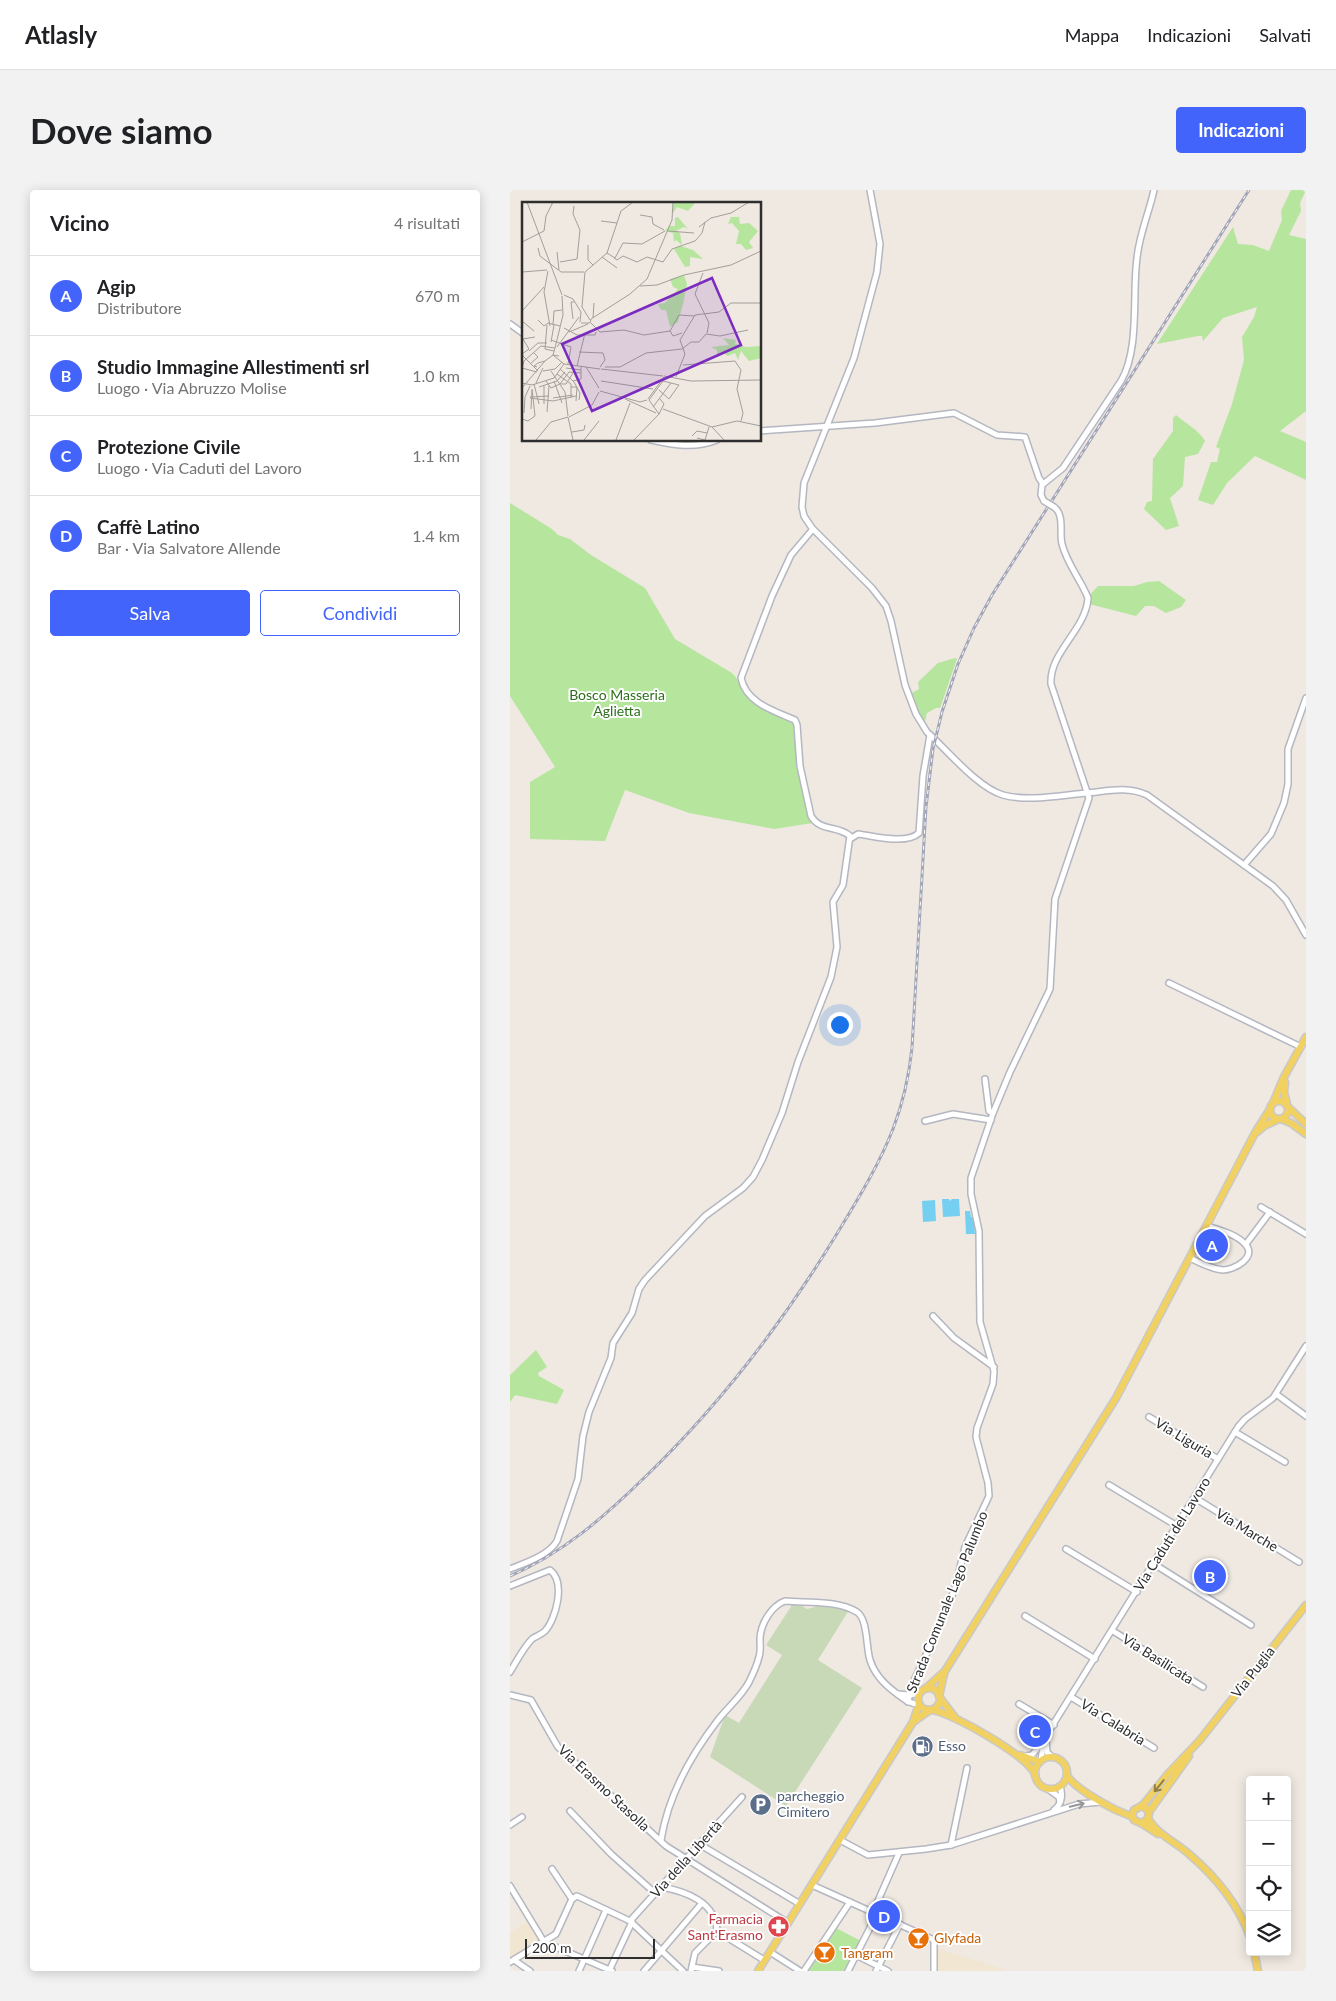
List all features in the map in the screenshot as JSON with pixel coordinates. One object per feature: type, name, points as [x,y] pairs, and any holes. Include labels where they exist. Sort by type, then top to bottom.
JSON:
[{"type":"main road","points":[[758,1971],[913,1722],[919,1704],[918,1698],[945,1671],[1116,1398],[1257,1128],[1272,1106],[1284,1077],[1306,1037]]},
{"type":"main road","points":[[1245,1153],[1260,1129],[1287,1115],[1288,1106],[1284,1092],[1285,1083],[1300,1048]]},
{"type":"main road","points":[[1272,1106],[1282,1101],[1306,1124]]},
{"type":"main road","points":[[1272,1106],[1274,1117],[1291,1123],[1306,1134]]},
{"type":"main road","name":"Via Puglia","points":[[1148,1815],[1200,1740],[1306,1605]]},
{"type":"main road","points":[[913,1722],[937,1706],[945,1671]]},
{"type":"main road","points":[[923,1691],[933,1690],[955,1717]]},
{"type":"main road","points":[[919,1704],[924,1709],[955,1717],[1004,1747],[1028,1764],[1040,1784],[1048,1789],[1062,1785],[1087,1793]]},
{"type":"main road","name":"Via Puglia","points":[[1138,1807],[1200,1740]]},
{"type":"main road","points":[[1004,1747],[1041,1761],[1052,1757],[1063,1762],[1067,1768],[1067,1776],[1062,1785]]},
{"type":"main road","points":[[1035,1774],[1041,1761]]},
{"type":"main road","points":[[1067,1776],[1087,1793],[1172,1841]]},
{"type":"main road","points":[[1103,1802],[1118,1808],[1138,1807],[1147,1809],[1154,1827],[1192,1856],[1217,1882],[1237,1909],[1246,1928]]},
{"type":"main road","points":[[1132,1817],[1132,1812],[1138,1807]]},
{"type":"main road","points":[[1141,1823],[1148,1815]]},
{"type":"main road","points":[[1255,1956],[1258,1971]]},
{"type":"street","points":[[870,190],[880,244],[879,261],[854,358],[807,474],[802,492],[802,507],[804,516],[813,529],[872,588],[886,606],[905,685],[916,714],[930,735],[981,783],[1002,795],[1023,798],[1120,789],[1138,792],[1147,796],[1244,864],[1280,893],[1306,935]]},
{"type":"street","points":[[1043,484],[1056,475],[1066,464],[1121,381],[1128,366],[1137,258],[1154,190]]},
{"type":"street","points":[[510,324],[522,333]]},
{"type":"street","points":[[761,431],[902,420],[954,413],[997,435],[1025,437],[1039,478],[1043,484],[1041,495],[1044,501],[1058,511],[1062,541],[1067,558],[1088,598],[1075,631],[1053,667],[1052,684],[1069,742],[1088,793]]},
{"type":"street","points":[[657,441],[692,446],[704,445],[714,441]]},
{"type":"street","points":[[510,1569],[554,1546],[578,1479],[583,1436],[589,1412],[611,1358],[613,1343],[632,1313],[641,1285],[705,1216],[743,1188],[753,1177],[782,1113],[798,1062],[831,977],[837,947],[833,902],[843,885],[850,839],[847,833],[816,824],[811,816],[800,766],[795,720],[751,698],[744,689],[741,678],[772,596],[791,555],[813,529]]},
{"type":"street","points":[[1244,864],[1271,834],[1284,803],[1288,784],[1288,749],[1306,698]]},
{"type":"street","points":[[850,839],[858,834],[888,839],[914,836],[918,833],[923,776],[930,735]]},
{"type":"street","name":"Strada Comunale Lago Palumbo","points":[[909,1703],[909,1695],[952,1593],[965,1547],[988,1499],[988,1483],[976,1437],[977,1428],[992,1384],[994,1367],[980,1322],[979,1225],[970,1187],[971,1178],[993,1113],[1018,1055],[1050,989],[1055,899],[1088,803],[1088,793]]},
{"type":"street","points":[[1169,983],[1300,1048]]},
{"type":"street","points":[[985,1079],[989,1111],[993,1113]]},
{"type":"street","points":[[925,1121],[953,1114],[991,1120]]},
{"type":"street","points":[[1261,1207],[1306,1234]]},
{"type":"street","points":[[1190,1258],[1207,1266],[1224,1270],[1240,1265],[1248,1255],[1246,1244],[1270,1212]]},
{"type":"street","points":[[1207,1226],[1228,1233],[1246,1244]]},
{"type":"street","points":[[932,1316],[954,1338],[994,1367]]},
{"type":"street","name":"Via Caduti del Lavoro","points":[[1044,1740],[1241,1422],[1276,1394],[1306,1346]]},
{"type":"street","points":[[1276,1394],[1306,1416]]},
{"type":"street","name":"Via Liguria","points":[[1149,1417],[1218,1459]]},
{"type":"street","points":[[1235,1432],[1285,1462]]},
{"type":"street","points":[[1109,1485],[1178,1526]]},
{"type":"street","name":"Via Marche","points":[[1194,1498],[1299,1562]]},
{"type":"street","points":[[1066,1549],[1137,1592]]},
{"type":"street","points":[[1154,1564],[1251,1624]]},
{"type":"street","points":[[510,1586],[550,1570],[556,1578],[559,1595],[558,1604],[546,1630],[532,1639],[510,1672]]},
{"type":"street","points":[[661,1840],[668,1813],[682,1778],[704,1740],[725,1712],[743,1693],[759,1656],[761,1631],[765,1622],[780,1603],[819,1603],[846,1608],[858,1613],[864,1622],[872,1665],[884,1684],[909,1703],[916,1713]]},
{"type":"street","points":[[1025,1616],[1095,1658]]},
{"type":"street","name":"Via Basilicata","points":[[1113,1631],[1203,1686]]},
{"type":"street","points":[[897,1694],[909,1695],[923,1691]]},
{"type":"street","name":"Via Erasmo Stasolla","points":[[510,1695],[531,1700],[558,1747],[673,1852],[788,1923]]},
{"type":"street","name":"Via Calabria","points":[[1072,1697],[1154,1748]]},
{"type":"street","points":[[909,1703],[919,1704]]},
{"type":"street","points":[[1019,1704],[1054,1725]]},
{"type":"street","points":[[1049,1732],[1046,1746],[1047,1752],[1052,1757]]},
{"type":"street","points":[[1024,1756],[1035,1752],[1044,1740]]},
{"type":"street","points":[[1041,1761],[1044,1740]]},
{"type":"street","points":[[951,1845],[967,1768]]},
{"type":"street","points":[[1051,1812],[1056,1809],[1060,1802],[1063,1794],[1062,1785]]},
{"type":"street","points":[[1048,1789],[1059,1797],[1060,1802]]},
{"type":"street","name":"Via della Libertà","points":[[610,1971],[631,1921],[742,1797]]},
{"type":"street","points":[[840,1840],[868,1855],[899,1853],[951,1845],[1086,1802],[1103,1802]]},
{"type":"street","points":[[570,1812],[611,1854],[655,1893]]},
{"type":"street","points":[[510,1826],[522,1817]]},
{"type":"street","points":[[699,1844],[800,1904]]},
{"type":"street","points":[[848,1971],[875,1913],[899,1853]]},
{"type":"street","points":[[552,1869],[574,1898],[631,1921],[682,1970]]},
{"type":"street","points":[[812,1885],[934,1940],[934,1971]]},
{"type":"street","points":[[510,1886],[544,1942],[610,1971]]},
{"type":"street","points":[[661,1887],[685,1892],[702,1903],[713,1913],[717,1931],[764,1960]]},
{"type":"street","points":[[512,1961],[556,1934],[574,1898]]},
{"type":"street","points":[[804,1971],[850,1902]]},
{"type":"street","points":[[644,1971],[702,1903]]},
{"type":"street","points":[[579,1971],[606,1910]]},
{"type":"street","points":[[877,1968],[900,1924]]},
{"type":"street","points":[[717,1931],[695,1953],[692,1969],[719,1971]]},
{"type":"street","points":[[770,1952],[800,1971]]},
{"type":"street","points":[[856,1955],[877,1968],[888,1971]]},
{"type":"street","points":[[512,1961],[530,1971]]},
{"type":"shaded area","points":[[527,1922],[538,1940],[510,1957],[510,1933]]},
{"type":"shaded area","points":[[937,1948],[1008,1971],[936,1971]]},
{"type":"green space","points":[[1291,190],[1306,190],[1300,203],[1301,211],[1289,235],[1306,239],[1306,411],[1280,431],[1306,442],[1306,480],[1255,456],[1227,483],[1213,505],[1198,500],[1211,462],[1217,462],[1220,449],[1216,447],[1232,404],[1244,360],[1242,337],[1254,317],[1257,307],[1223,318],[1203,341],[1202,336],[1198,336],[1157,344],[1233,227],[1238,244],[1253,245],[1269,251],[1282,220],[1281,211]]},
{"type":"green space","points":[[1176,415],[1195,430],[1205,441],[1198,454],[1185,457],[1183,486],[1170,498],[1179,526],[1166,530],[1144,509],[1147,502],[1152,501],[1153,459],[1173,431],[1173,418]]},
{"type":"green space","name":"Bosco Masseria Aglietta","points":[[510,503],[552,529],[558,535],[570,539],[591,555],[645,588],[675,639],[732,673],[746,696],[753,703],[795,722],[797,761],[801,787],[813,823],[774,829],[689,813],[625,790],[605,841],[530,839],[530,782],[555,767],[510,696]]},
{"type":"green space","points":[[1159,581],[1186,600],[1181,607],[1166,613],[1154,606],[1145,606],[1136,616],[1089,604],[1088,597],[1098,586],[1134,586]]},
{"type":"green space","points":[[957,659],[940,708],[927,713],[924,726],[910,694],[919,689],[918,682],[938,663]]},
{"type":"green space","points":[[536,1350],[547,1367],[538,1373],[539,1376],[564,1390],[557,1404],[515,1395],[510,1402],[510,1375]]},
{"type":"green space","points":[[792,1605],[802,1606],[807,1609],[819,1606],[849,1610],[818,1660],[862,1688],[786,1806],[710,1757],[725,1715],[739,1723],[782,1655],[766,1645]]},
{"type":"green space","points":[[836,1928],[861,1941],[845,1971],[809,1971]]},
{"type":"water","points":[[942,1199],[949,1199],[950,1201],[952,1199],[959,1199],[960,1216],[943,1217]]},
{"type":"water","points":[[935,1200],[936,1221],[923,1222],[922,1201]]},
{"type":"water","points":[[965,1211],[970,1211],[971,1217],[974,1217],[975,1234],[966,1234]]},
{"type":"railway","points":[[510,1576],[548,1557],[598,1521],[644,1478],[698,1422],[773,1330],[838,1232],[875,1169],[897,1119],[909,1069],[912,1048],[926,807],[933,749],[942,712],[958,664],[974,628],[992,595],[1249,190]]},
{"type":"place","name":"Agip","points":[[1212,1245]]},
{"type":"place","name":"Studio Immagine Allestimenti srl","points":[[1210,1576]]},
{"type":"place","name":"Protezione Civile","points":[[1035,1731]]},
{"type":"place","name":"Esso","points":[[922,1746]]},
{"type":"place","name":"parcheggio Cimitero","points":[[761,1804]]},
{"type":"place","name":"Caffè Latino","points":[[884,1916]]},
{"type":"place","name":"Farmacia Sant'Erasmo","points":[[779,1927]]},
{"type":"place","name":"Glyfada","points":[[918,1938]]},
{"type":"place","name":"Tangram","points":[[825,1953]]}]
